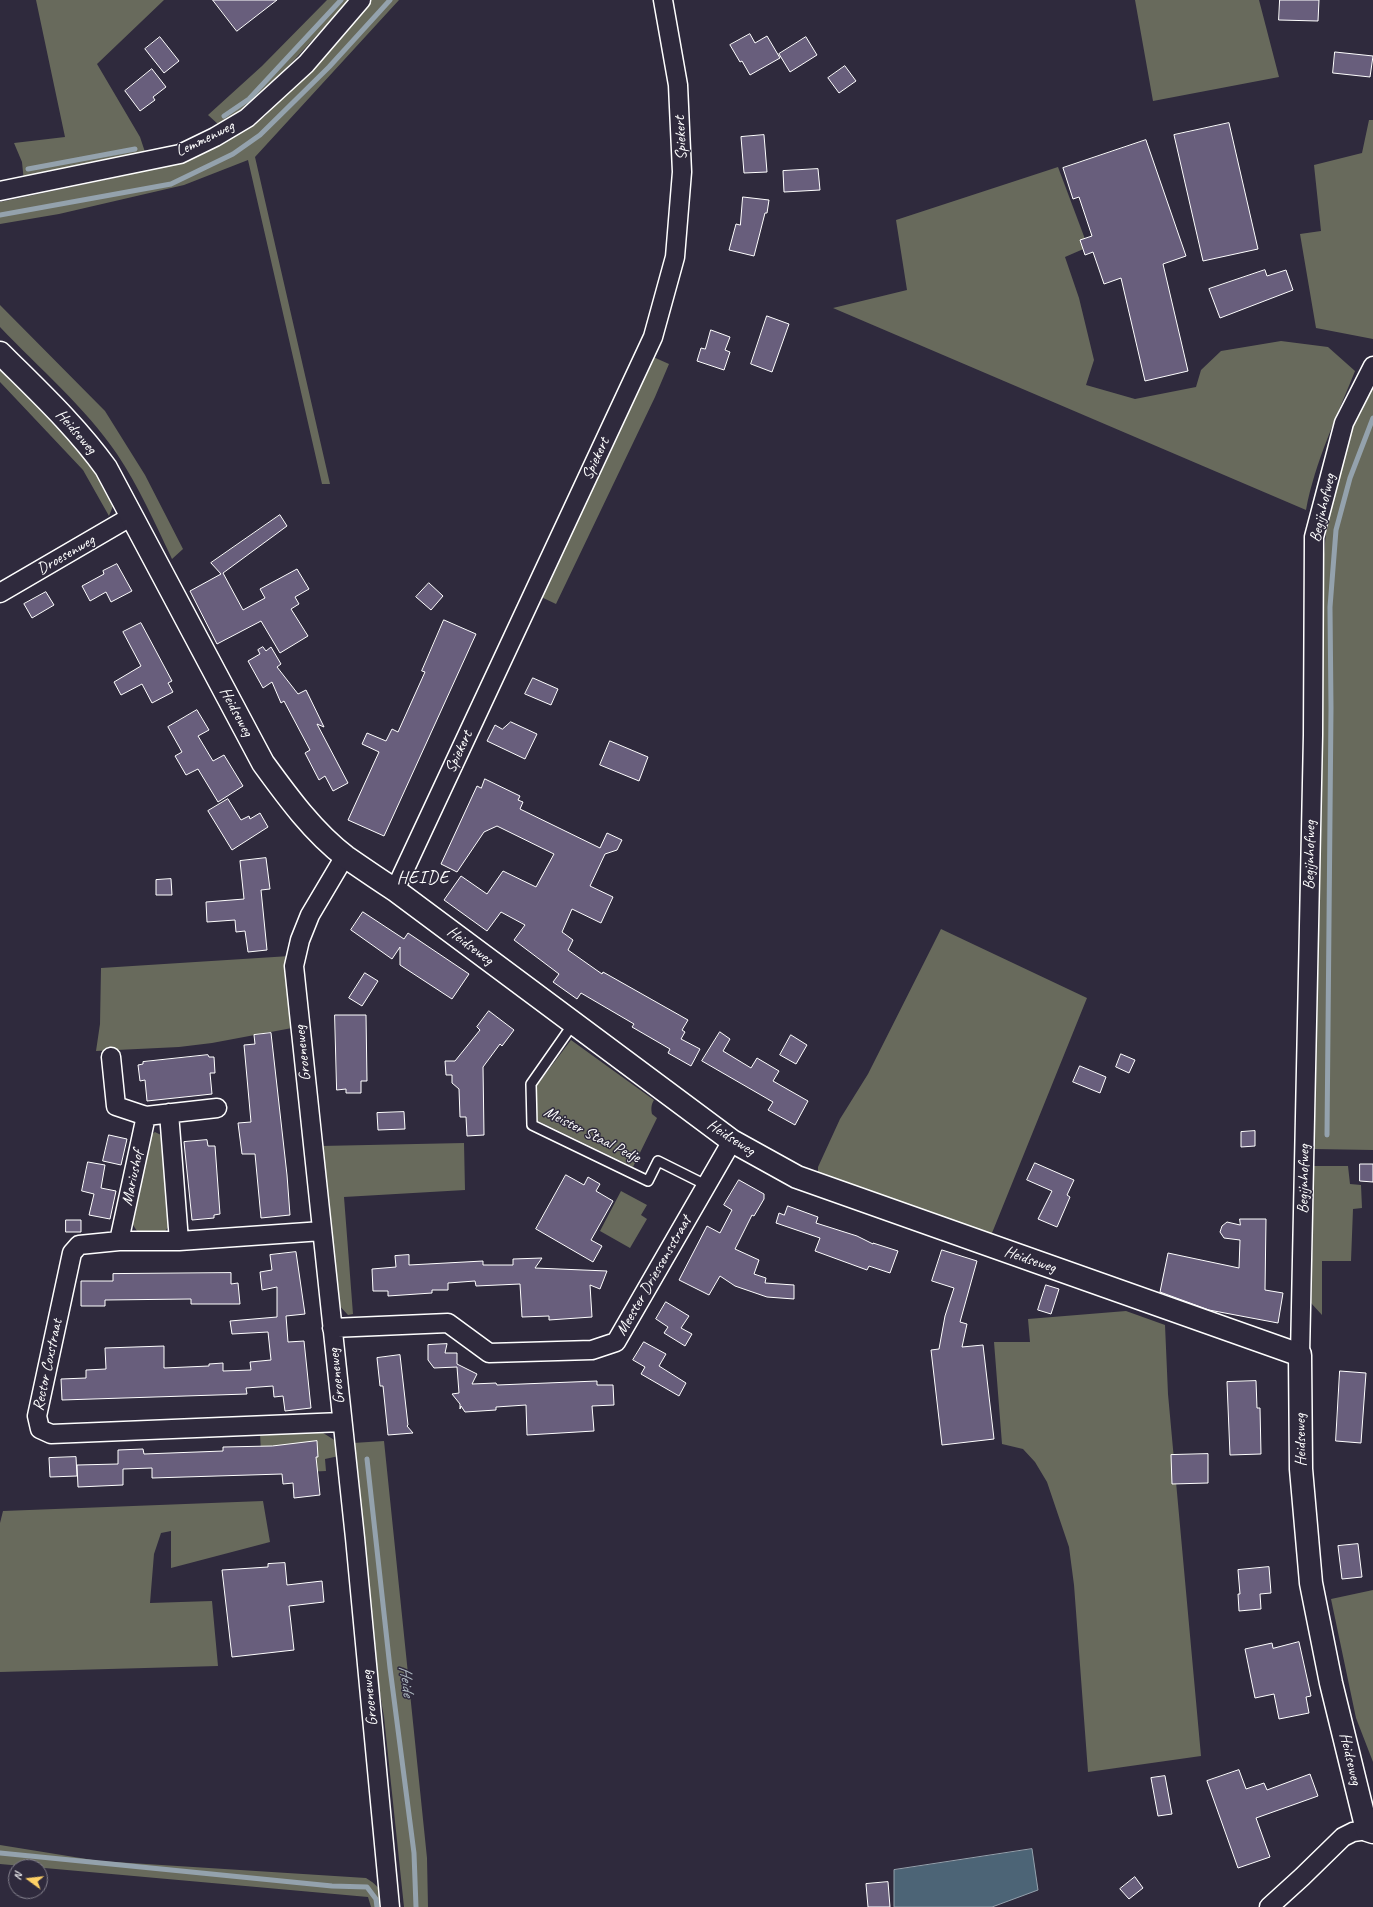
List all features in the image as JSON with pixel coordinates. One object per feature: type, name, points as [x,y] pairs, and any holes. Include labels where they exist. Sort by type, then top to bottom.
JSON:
[{"type":"street","name":"Lemmenweg","points":[[0,191],[180,154],[214,137],[247,118],[306,64],[361,0]]},
{"type":"street","name":"Spiekert","points":[[394,890],[653,338],[675,256],[682,172],[678,85],[663,0]]},
{"type":"street","name":"Heidseweg","points":[[0,353],[69,421],[90,445],[106,468],[263,762],[284,792],[308,821],[345,856],[394,890],[732,1141],[797,1177],[1300,1355],[1301,1469],[1312,1583],[1331,1683],[1370,1831]]},
{"type":"street","name":"Begijnhofweg","points":[[1300,1355],[1312,743],[1314,537],[1344,423],[1373,366]]},
{"type":"street","name":"Droesenweg","points":[[0,593],[132,516]]},
{"type":"street","name":"Groeneweg","points":[[345,856],[310,915],[300,940],[294,966],[355,1538],[390,1907]]},
{"type":"street","points":[[111,1057],[116,1106],[146,1116],[217,1108]]},
{"type":"street","points":[[169,1113],[180,1241]]},
{"type":"street","name":"Mariushof","points":[[119,1241],[146,1116]]},
{"type":"street","name":"Meester Driessensstraat","points":[[332,1328],[448,1323],[490,1352],[592,1350],[616,1342],[732,1141]]},
{"type":"street","name":"Rector Coxstraat","points":[[322,1231],[180,1241],[119,1241],[79,1245],[72,1254],[36,1416],[40,1429],[51,1434],[342,1422]]},
{"type":"street","points":[[1269,1907],[1343,1837],[1353,1832],[1370,1831]]},
{"type":"lane","name":"Meister Staal Pedje","points":[[573,1024],[531,1084],[532,1125],[648,1181],[658,1161],[706,1185]]},
{"type":"green space","points":[[36,0],[164,0],[97,64],[140,137],[146,155],[24,182],[22,162],[14,143],[65,137]]},
{"type":"green space","points":[[327,0],[349,0],[264,93],[232,119],[219,125],[208,115],[262,66]]},
{"type":"green space","points":[[370,0],[399,0],[255,157],[330,484],[322,484],[248,160],[184,185],[59,214],[0,224],[0,202],[128,175],[212,149],[265,116]]},
{"type":"green space","points":[[1135,0],[1259,0],[1279,77],[1153,101]]},
{"type":"green space","points":[[1369,120],[1373,120],[1373,339],[1316,328],[1300,234],[1321,231],[1314,165],[1362,153]]},
{"type":"green space","points":[[1058,167],[1088,247],[1065,257],[1079,298],[1094,360],[1086,385],[1135,399],[1196,387],[1201,370],[1221,351],[1281,341],[1328,347],[1355,371],[1315,474],[1306,510],[833,308],[907,290],[896,220]]},
{"type":"green space","points":[[0,305],[105,411],[145,475],[183,549],[172,559],[140,492],[117,454],[91,420],[0,327]]},
{"type":"green space","points":[[651,356],[669,364],[655,397],[556,604],[539,596]]},
{"type":"green space","points":[[0,363],[88,457],[113,506],[109,516],[83,470],[0,382]]},
{"type":"green space","points":[[1373,379],[1373,1150],[1313,1149],[1318,620],[1327,521],[1349,433]]},
{"type":"green space","points":[[941,929],[1087,998],[990,1238],[818,1172],[818,1167],[840,1119],[868,1074]]},
{"type":"green space","points":[[290,956],[288,998],[292,1028],[212,1043],[179,1047],[96,1051],[100,1024],[101,968]]},
{"type":"green space","points":[[571,1040],[654,1100],[651,1109],[652,1114],[657,1118],[633,1167],[538,1121],[534,1089]]},
{"type":"green space","points":[[155,1132],[161,1135],[164,1144],[172,1222],[163,1234],[150,1235],[137,1231],[131,1222],[152,1134]]},
{"type":"green space","points":[[464,1143],[465,1190],[344,1197],[353,1314],[348,1315],[336,1302],[320,1146]]},
{"type":"green space","points":[[1314,1166],[1348,1166],[1350,1184],[1361,1185],[1362,1208],[1353,1209],[1351,1261],[1322,1261],[1322,1315],[1311,1303]]},
{"type":"green space","points":[[621,1191],[647,1205],[641,1215],[647,1219],[630,1248],[600,1231]]},
{"type":"green space","points":[[1126,1311],[1165,1325],[1168,1394],[1201,1756],[1088,1772],[1074,1585],[1069,1547],[1047,1482],[1035,1462],[1023,1449],[1002,1444],[994,1342],[1030,1342],[1028,1319]]},
{"type":"green space","points":[[320,1431],[336,1441],[339,1456],[325,1459],[326,1471],[262,1474],[260,1433]]},
{"type":"green space","points":[[384,1441],[427,1858],[428,1907],[404,1907],[384,1717],[375,1664],[353,1443]]},
{"type":"green space","points":[[263,1501],[270,1542],[171,1568],[171,1531],[161,1533],[154,1554],[150,1603],[212,1601],[218,1666],[0,1672],[0,1523],[3,1511]]},
{"type":"green space","points":[[1373,1590],[1373,1762],[1356,1718],[1331,1599]]},
{"type":"green space","points":[[0,1845],[99,1861],[366,1878],[380,1890],[385,1907],[371,1907],[368,1897],[48,1868],[48,1859],[8,1859],[8,1865],[0,1864]]},
{"type":"water","points":[[1032,1849],[1038,1890],[992,1907],[894,1907],[894,1870]]},
{"type":"building","points":[[213,0],[277,0],[237,31]]},
{"type":"building","points":[[1280,0],[1319,0],[1318,21],[1279,20]]},
{"type":"building","points":[[750,34],[755,43],[767,36],[780,58],[750,75],[730,45]]},
{"type":"building","points":[[160,37],[179,61],[164,73],[145,49]]},
{"type":"building","points":[[806,37],[817,55],[790,72],[779,54]]},
{"type":"building","points":[[1335,52],[1373,56],[1370,77],[1333,73]]},
{"type":"building","points":[[845,66],[856,81],[839,93],[828,78]]},
{"type":"building","points":[[152,69],[166,87],[153,97],[155,100],[140,111],[125,91]]},
{"type":"building","points":[[1229,123],[1258,249],[1203,261],[1174,135]]},
{"type":"building","points":[[764,135],[767,172],[744,173],[741,137]]},
{"type":"building","points":[[1146,140],[1186,256],[1163,264],[1188,371],[1145,381],[1121,278],[1104,284],[1093,252],[1085,255],[1080,240],[1092,236],[1079,197],[1073,199],[1063,168]]},
{"type":"building","points":[[818,169],[820,190],[784,192],[783,171]]},
{"type":"building","points":[[743,197],[769,200],[767,213],[765,213],[754,256],[729,250],[736,224],[740,225]]},
{"type":"building","points":[[1265,270],[1267,276],[1286,270],[1293,290],[1220,318],[1209,289]]},
{"type":"building","points":[[767,316],[789,324],[772,372],[751,364]]},
{"type":"building","points":[[711,330],[730,337],[725,350],[730,352],[724,370],[697,361],[701,348],[705,349]]},
{"type":"building","points":[[280,515],[287,526],[223,573],[243,610],[265,598],[260,589],[297,569],[309,589],[295,597],[299,604],[291,609],[308,636],[280,653],[261,621],[217,644],[190,591],[221,574],[211,563]]},
{"type":"building","points":[[117,564],[132,591],[111,602],[106,592],[90,601],[82,586],[104,574],[103,571]]},
{"type":"building","points":[[429,583],[443,596],[431,610],[416,597]]},
{"type":"building","points":[[46,592],[54,605],[32,618],[24,604]]},
{"type":"building","points":[[444,620],[476,634],[384,836],[348,820],[379,752],[362,744],[367,733],[386,741],[392,729],[398,732],[425,672],[422,671]]},
{"type":"building","points":[[141,623],[172,681],[168,683],[173,692],[152,703],[142,684],[121,695],[114,682],[141,666],[123,632]]},
{"type":"building","points":[[263,647],[266,651],[271,647],[281,664],[277,667],[298,694],[306,690],[324,727],[317,724],[348,783],[333,791],[325,776],[319,780],[305,753],[310,750],[284,701],[281,703],[272,682],[263,688],[248,661],[260,654],[258,650]]},
{"type":"building","points":[[533,678],[558,689],[551,705],[525,694]]},
{"type":"building","points":[[197,710],[209,730],[198,736],[213,761],[224,755],[243,786],[218,802],[198,769],[186,775],[175,756],[182,752],[168,727]]},
{"type":"building","points":[[511,722],[537,734],[525,759],[487,741],[495,725],[502,729]]},
{"type":"building","points":[[610,741],[648,757],[639,781],[600,765]]},
{"type":"building","points":[[485,779],[520,796],[518,800],[523,802],[520,809],[600,848],[607,833],[622,840],[617,850],[605,854],[590,886],[613,897],[601,923],[572,909],[562,932],[573,940],[568,950],[602,974],[603,972],[688,1020],[682,1030],[685,1032],[681,1039],[700,1049],[691,1066],[668,1053],[670,1049],[632,1027],[634,1024],[581,993],[577,999],[553,982],[559,974],[514,940],[525,925],[501,912],[487,931],[444,900],[461,876],[487,894],[503,871],[536,887],[554,854],[497,826],[484,832],[457,872],[441,864],[477,786],[481,788]]},
{"type":"building","points":[[228,799],[241,820],[249,816],[250,819],[260,813],[268,827],[232,850],[208,811]]},
{"type":"building","points":[[266,858],[270,889],[261,890],[267,950],[248,952],[245,931],[236,932],[235,920],[207,922],[206,902],[244,899],[240,861]]},
{"type":"building","points":[[171,879],[172,895],[156,895],[156,880]]},
{"type":"building","points":[[363,912],[404,939],[408,933],[469,974],[452,999],[400,965],[400,947],[392,959],[351,930]]},
{"type":"building","points":[[365,973],[378,981],[362,1006],[349,998]]},
{"type":"building","points":[[489,1011],[514,1030],[502,1046],[500,1044],[483,1067],[484,1135],[467,1136],[466,1117],[460,1117],[459,1089],[452,1083],[452,1075],[446,1075],[445,1061],[455,1061],[480,1030],[477,1027]]},
{"type":"building","points":[[335,1015],[366,1015],[367,1081],[361,1081],[361,1093],[346,1093],[346,1089],[337,1090]]},
{"type":"building","points":[[720,1032],[730,1039],[723,1051],[751,1068],[757,1058],[779,1071],[773,1081],[808,1101],[795,1125],[768,1110],[773,1102],[702,1061]]},
{"type":"building","points":[[271,1033],[290,1215],[261,1218],[255,1154],[242,1154],[238,1123],[251,1122],[244,1045],[255,1044],[254,1035]]},
{"type":"building","points":[[791,1035],[807,1045],[796,1064],[780,1055]]},
{"type":"building","points":[[1121,1054],[1135,1060],[1129,1073],[1116,1067]]},
{"type":"building","points":[[208,1055],[209,1057],[214,1057],[215,1073],[210,1073],[212,1094],[147,1101],[145,1080],[140,1081],[138,1065],[143,1064],[143,1062]]},
{"type":"building","points":[[1080,1066],[1106,1077],[1100,1093],[1073,1082]]},
{"type":"building","points":[[404,1112],[405,1129],[378,1130],[377,1113]]},
{"type":"building","points":[[1255,1131],[1255,1146],[1241,1147],[1241,1132]]},
{"type":"building","points":[[109,1135],[127,1139],[121,1165],[103,1161]]},
{"type":"building","points":[[207,1140],[208,1146],[215,1146],[220,1214],[214,1215],[214,1218],[192,1220],[184,1142]]},
{"type":"building","points":[[88,1162],[105,1165],[101,1188],[116,1191],[110,1219],[89,1215],[94,1194],[82,1191]]},
{"type":"building","points":[[1035,1163],[1074,1180],[1067,1195],[1070,1197],[1057,1227],[1038,1219],[1052,1191],[1027,1180]]},
{"type":"building","points":[[1360,1164],[1373,1164],[1373,1182],[1360,1181]]},
{"type":"building","points":[[566,1175],[584,1185],[588,1177],[600,1184],[596,1191],[613,1201],[591,1240],[602,1246],[593,1262],[536,1229]]},
{"type":"building","points":[[739,1180],[764,1194],[764,1199],[754,1216],[752,1215],[735,1249],[759,1260],[754,1274],[766,1278],[765,1283],[794,1285],[794,1299],[767,1297],[735,1286],[720,1276],[709,1295],[679,1280],[707,1226],[720,1233],[732,1210],[724,1205]]},
{"type":"building","points":[[788,1206],[818,1217],[816,1223],[857,1236],[873,1244],[898,1251],[890,1273],[869,1266],[867,1270],[815,1251],[820,1238],[776,1223],[779,1213],[784,1215]]},
{"type":"building","points":[[1240,1219],[1266,1219],[1265,1290],[1283,1293],[1278,1323],[1209,1310],[1160,1292],[1168,1253],[1239,1268],[1240,1240],[1224,1238],[1220,1232],[1222,1226],[1227,1222],[1240,1225]]},
{"type":"building","points":[[66,1220],[81,1220],[81,1232],[66,1232]]},
{"type":"building","points":[[942,1250],[977,1261],[960,1322],[967,1324],[962,1347],[983,1345],[994,1439],[942,1445],[931,1350],[939,1349],[945,1316],[954,1288],[932,1281]]},
{"type":"building","points":[[296,1252],[305,1314],[286,1316],[288,1342],[304,1341],[311,1408],[285,1411],[283,1396],[274,1397],[273,1386],[246,1388],[247,1394],[62,1400],[61,1379],[86,1378],[86,1370],[106,1369],[105,1348],[164,1346],[164,1368],[209,1366],[209,1364],[223,1363],[223,1371],[251,1370],[250,1362],[271,1360],[268,1332],[232,1334],[230,1321],[277,1317],[277,1287],[262,1290],[260,1272],[272,1270],[270,1255]]},
{"type":"building","points":[[409,1255],[409,1265],[483,1261],[483,1265],[513,1265],[513,1259],[542,1258],[535,1268],[607,1271],[600,1289],[590,1285],[592,1317],[549,1320],[549,1316],[522,1317],[520,1284],[476,1286],[475,1281],[448,1283],[448,1290],[432,1290],[432,1293],[388,1296],[388,1291],[373,1291],[372,1269],[396,1267],[395,1256]]},
{"type":"building","points":[[231,1273],[231,1284],[238,1283],[240,1304],[191,1304],[191,1299],[105,1300],[105,1306],[81,1306],[81,1281],[113,1281],[113,1274]]},
{"type":"building","points":[[1046,1285],[1059,1289],[1051,1314],[1038,1310]]},
{"type":"building","points":[[666,1302],[689,1316],[681,1328],[692,1334],[685,1346],[664,1333],[668,1327],[656,1319]]},
{"type":"building","points":[[644,1342],[666,1354],[659,1366],[686,1383],[679,1396],[641,1374],[645,1367],[633,1360]]},
{"type":"building","points":[[447,1344],[445,1353],[457,1353],[457,1364],[477,1374],[472,1384],[496,1383],[497,1385],[597,1381],[597,1385],[613,1385],[614,1405],[592,1406],[594,1431],[527,1435],[526,1405],[496,1407],[496,1410],[465,1412],[461,1406],[460,1409],[460,1404],[452,1394],[459,1393],[457,1367],[434,1368],[428,1360],[428,1345]]},
{"type":"building","points":[[400,1355],[407,1426],[413,1433],[388,1435],[383,1386],[380,1386],[377,1358]]},
{"type":"building","points":[[1340,1371],[1366,1373],[1361,1443],[1336,1441]]},
{"type":"building","points":[[1256,1381],[1257,1408],[1260,1408],[1261,1454],[1230,1455],[1227,1382]]},
{"type":"building","points":[[317,1441],[318,1457],[316,1457],[320,1495],[294,1498],[293,1483],[283,1484],[282,1474],[152,1478],[152,1468],[123,1469],[123,1485],[78,1487],[77,1465],[118,1464],[118,1450],[143,1449],[144,1454],[223,1451],[223,1447],[272,1446]]},
{"type":"building","points":[[1208,1454],[1208,1483],[1172,1484],[1171,1455]]},
{"type":"building","points":[[76,1457],[77,1476],[50,1477],[49,1458]]},
{"type":"building","points":[[1358,1544],[1362,1577],[1342,1579],[1338,1546]]},
{"type":"building","points":[[285,1563],[287,1585],[322,1581],[324,1602],[289,1606],[294,1650],[232,1657],[222,1570],[268,1567],[268,1564]]},
{"type":"building","points":[[1269,1567],[1271,1593],[1260,1594],[1261,1609],[1239,1611],[1238,1594],[1240,1594],[1238,1570]]},
{"type":"building","points":[[1299,1642],[1311,1696],[1306,1697],[1309,1713],[1279,1719],[1274,1694],[1255,1698],[1245,1649],[1272,1643],[1273,1648]]},
{"type":"building","points":[[1239,1770],[1246,1789],[1264,1783],[1267,1790],[1310,1774],[1318,1796],[1256,1818],[1270,1857],[1238,1868],[1207,1781]]},
{"type":"building","points":[[1165,1776],[1172,1814],[1158,1816],[1151,1778]]},
{"type":"building","points":[[1135,1877],[1143,1888],[1129,1899],[1120,1889]]},
{"type":"building","points":[[888,1882],[890,1907],[868,1907],[866,1884]]},
{"type":"waterway","points":[[224,116],[249,99],[341,0]]},
{"type":"waterway","points":[[0,215],[171,184],[233,154],[260,135],[329,67],[390,0]]},
{"type":"waterway","points":[[28,169],[135,149]]},
{"type":"waterway","points":[[1327,1135],[1331,708],[1330,607],[1336,530],[1350,478],[1373,418]]},
{"type":"waterway","name":"Heide","points":[[367,1459],[390,1668],[414,1853],[416,1907]]},
{"type":"waterway","points":[[0,1853],[332,1886],[367,1887],[376,1899],[377,1907]]},
{"type":"district","name":"HEIDE","points":[[423,878]]}]
